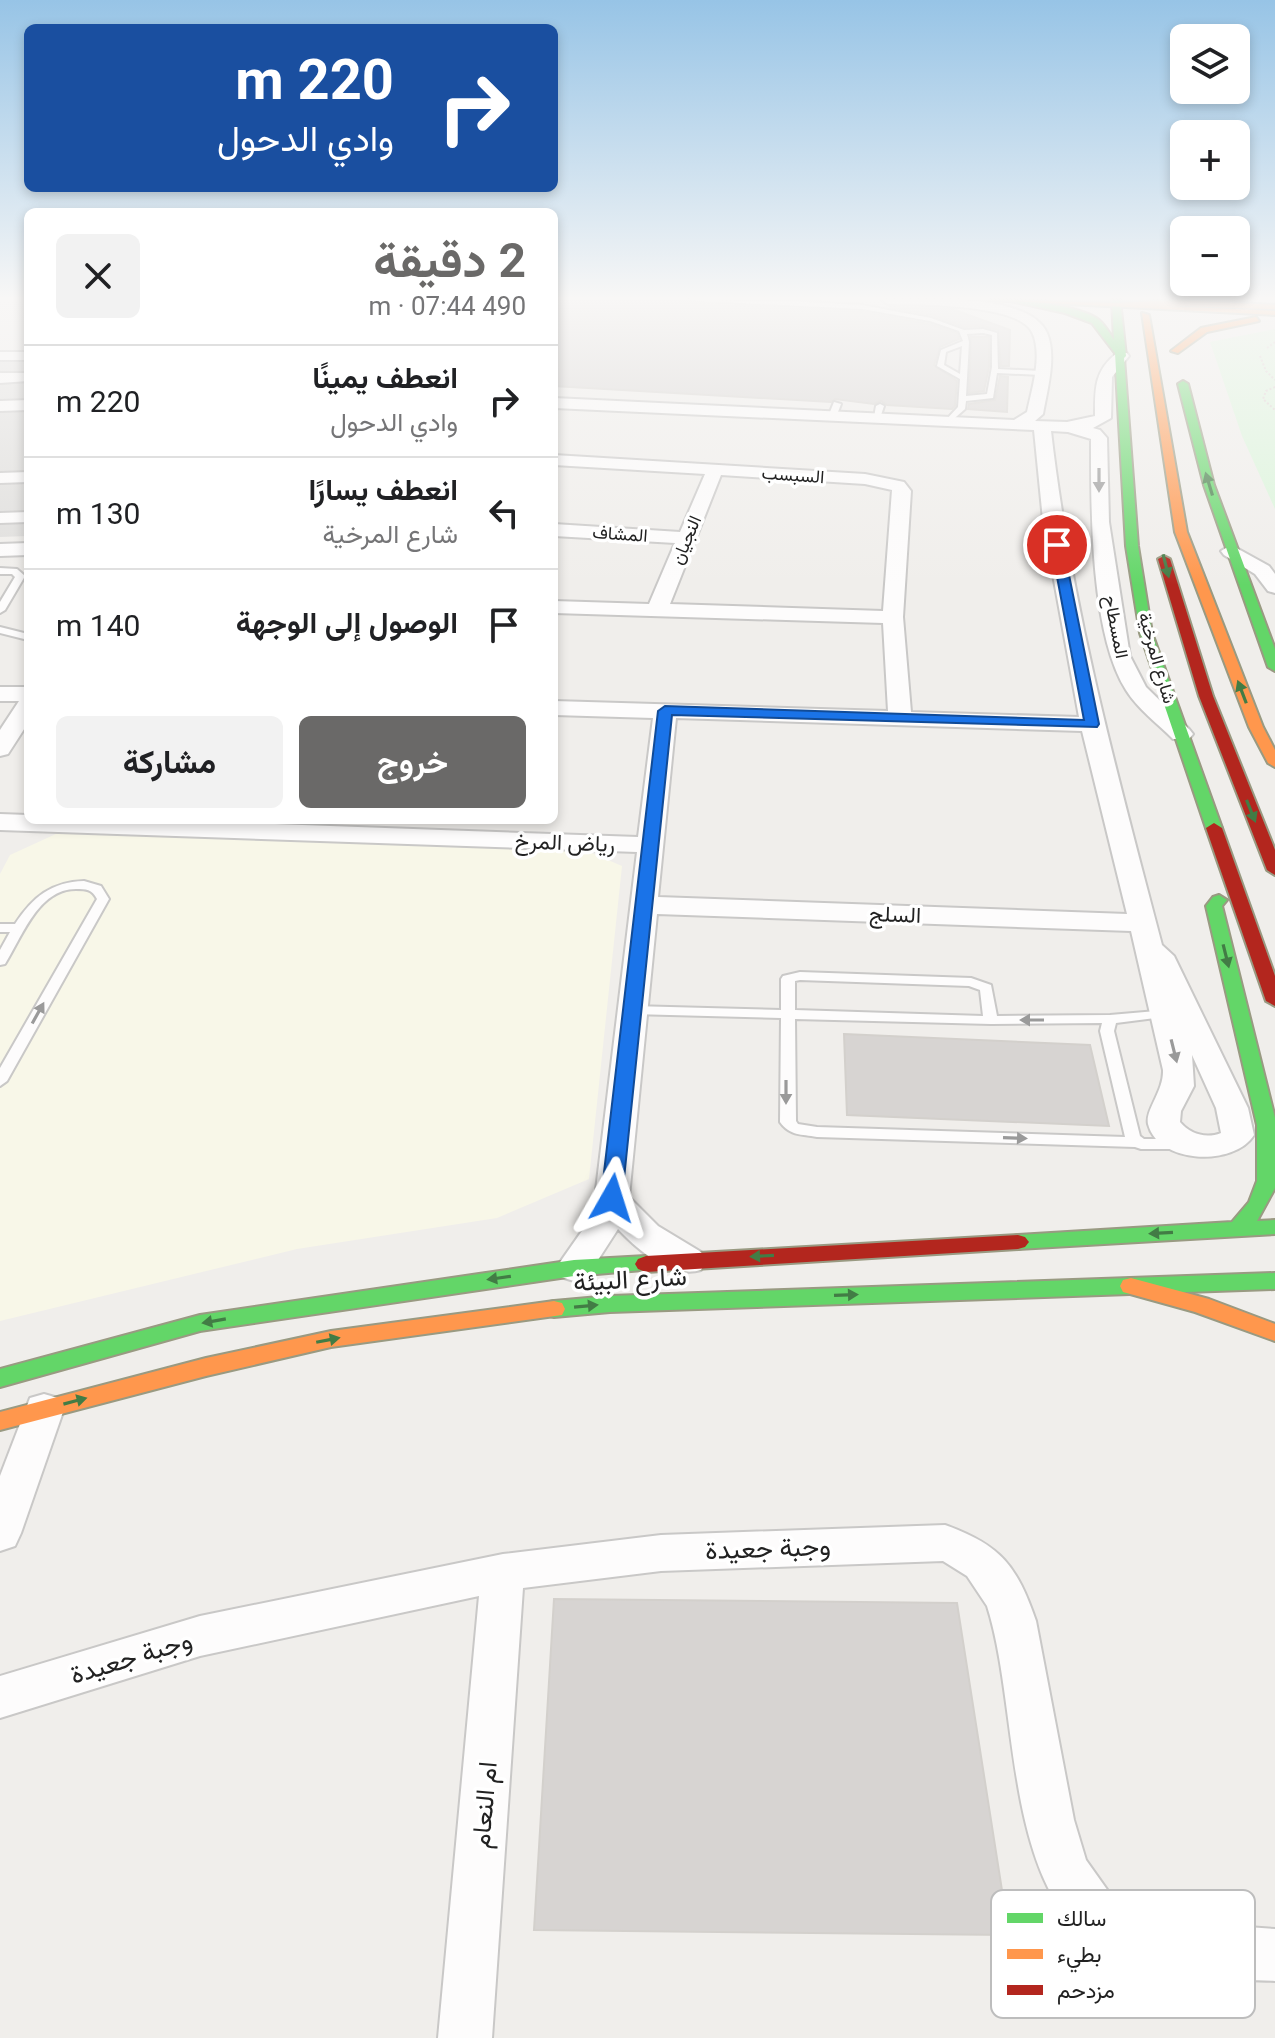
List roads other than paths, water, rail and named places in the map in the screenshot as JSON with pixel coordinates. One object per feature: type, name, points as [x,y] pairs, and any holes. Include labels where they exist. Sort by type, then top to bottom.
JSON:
[{"type":"main road","name":"شارع المرخية","points":[[1124,395],[1132,546],[1146,633],[1275,1001]]},
{"type":"main road","points":[[1159,395],[1181,532],[1256,727],[1275,763]]},
{"type":"main road","points":[[1186,395],[1209,485],[1275,667]]},
{"type":"main road","points":[[1130,504],[1149,512]]},
{"type":"main road","points":[[1158,534],[1175,600],[1206,696],[1275,870]]},
{"type":"main road","points":[[1235,891],[1220,898],[1214,906],[1267,1125],[1270,1171],[1263,1202],[1239,1228]]},
{"type":"main road","name":"شارع البيئة","points":[[0,1378],[200,1323],[574,1268],[1275,1227]]},
{"type":"main road","name":"شارع البيئة","points":[[0,1421],[217,1364],[333,1339],[506,1314],[610,1304],[1275,1281]]},
{"type":"main road","points":[[1131,1286],[1268,1335]]},
{"type":"street","points":[[1017,425],[1035,414],[1038,395]]},
{"type":"street","name":"المسطاح","points":[[558,400],[1067,427],[1089,424],[1103,418],[1102,395]]},
{"type":"street","name":"المسطاح","points":[[558,400],[836,408],[948,420]]},
{"type":"street","points":[[0,406],[24,405]]},
{"type":"street","points":[[1042,426],[1052,520],[1092,724],[1148,937],[1148,953],[1179,1071],[1176,1094],[1163,1119],[1165,1127],[1173,1135],[1192,1144],[1206,1147],[1228,1144],[1238,1135],[1237,1123],[1160,956],[1148,937]]},
{"type":"street","name":"المسطاح","points":[[1067,427],[1094,433],[1099,438],[1100,522],[1119,656],[1137,690],[1181,734]]},
{"type":"street","name":"السبسب","points":[[558,460],[865,479],[898,486],[902,491],[893,617],[900,717]]},
{"type":"street","name":"النجيان","points":[[657,610],[715,470]]},
{"type":"street","points":[[0,478],[24,477]]},
{"type":"street","points":[[0,518],[24,517]]},
{"type":"street","name":"المشاف","points":[[558,530],[687,538]]},
{"type":"street","points":[[0,550],[24,549]]},
{"type":"street","points":[[1231,551],[1262,570],[1275,587]]},
{"type":"street","points":[[558,607],[893,617]]},
{"type":"street","points":[[0,694],[24,694]]},
{"type":"street","points":[[558,708],[1092,724]]},
{"type":"street","points":[[0,749],[24,710]]},
{"type":"street","points":[[574,1268],[600,1231],[612,1198],[665,711]]},
{"type":"street","name":"رياض المرخ","points":[[0,822],[24,823]]},
{"type":"street","name":"رياض المرخ","points":[[57,824],[651,845]]},
{"type":"street","name":"السلج","points":[[644,905],[1148,937]]},
{"type":"street","points":[[612,1198],[643,1236],[661,1249],[688,1261]]},
{"type":"street","points":[[0,1533],[44,1409]]},
{"type":"street","name":"وجبة جعيدة","points":[[0,1697],[200,1636],[503,1572],[608,1557],[676,1552],[945,1543],[967,1551],[990,1569],[1005,1591],[1014,1621],[1050,1820],[1065,1873],[1077,1890]]},
{"type":"street","name":"ام النعام","points":[[465,2038],[503,1572]]},
{"type":"street","name":"وجبة جعيدة","points":[[1255,1954],[1275,1955]]},
{"type":"lane","points":[[948,420],[960,412],[963,395]]},
{"type":"lane","points":[[963,399],[990,395]]},
{"type":"lane","points":[[0,571],[14,571],[24,566]]},
{"type":"lane","points":[[0,610],[20,576],[14,571]]},
{"type":"lane","points":[[0,630],[24,636]]},
{"type":"lane","points":[[0,961],[42,895],[52,890],[86,885],[101,893],[103,899],[0,1081]]},
{"type":"lane","points":[[0,928],[20,928]]},
{"type":"lane","points":[[991,1020],[988,994],[981,984],[814,976],[788,979],[786,1115],[793,1128],[817,1132],[1192,1144]]},
{"type":"lane","points":[[632,1010],[991,1020],[1110,1019],[1163,1013]]},
{"type":"lane","points":[[1110,1019],[1107,1031],[1131,1135],[1136,1142]]}]
